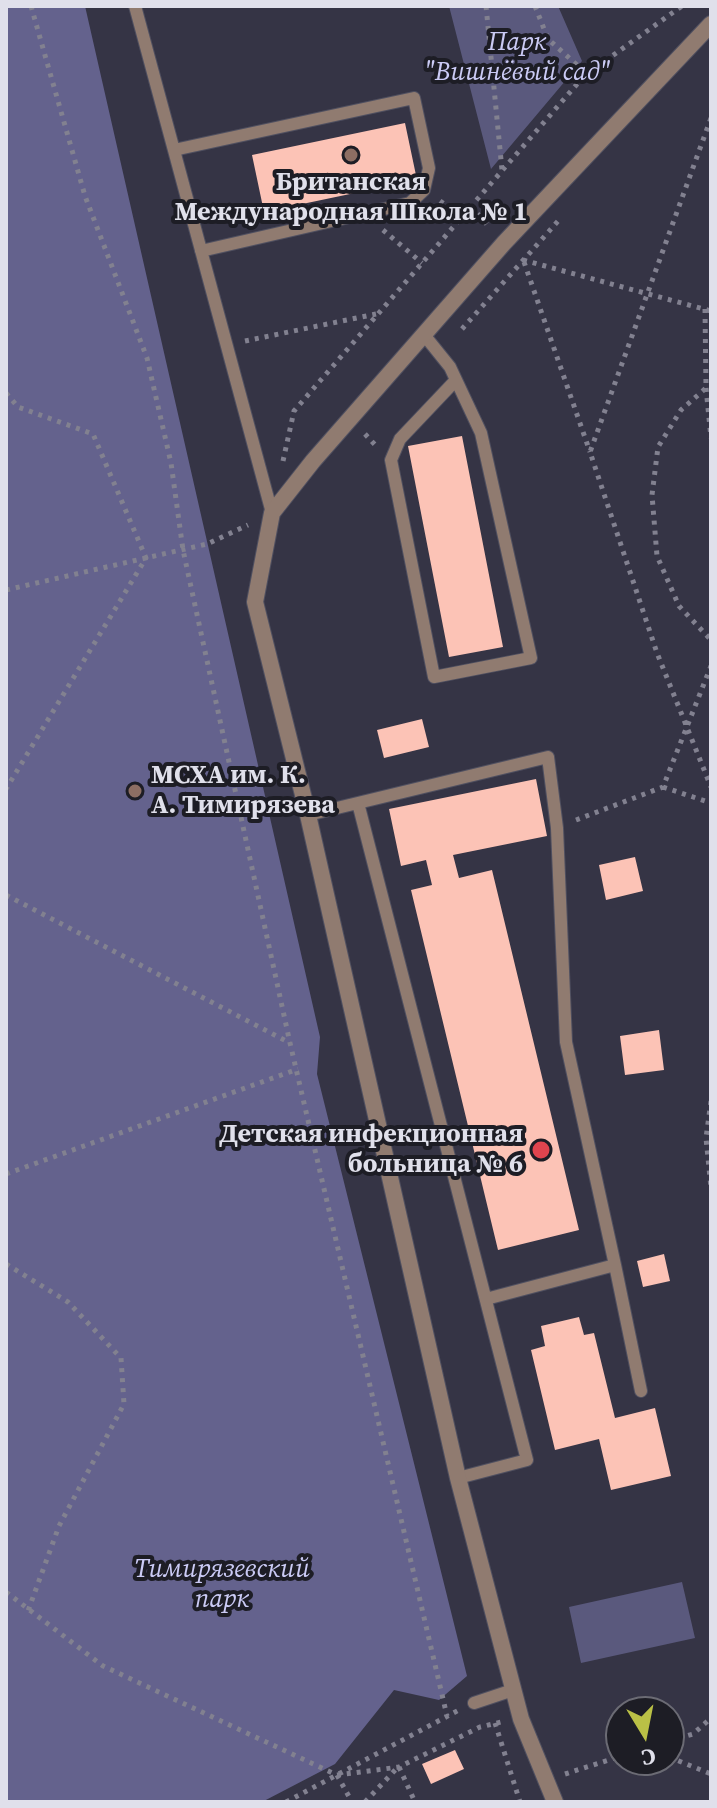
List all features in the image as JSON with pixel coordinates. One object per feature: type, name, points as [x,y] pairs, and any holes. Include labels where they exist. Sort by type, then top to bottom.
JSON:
[{"type":"street","points":[[555,1802],[521,1719],[458,1478],[308,815],[255,602],[272,513],[313,461],[504,243],[711,24]]},
{"type":"lane","points":[[135,6],[272,513]]},
{"type":"lane","points":[[174,150],[414,98],[429,168],[424,190],[410,203],[201,251]]},
{"type":"lane","points":[[425,336],[450,367],[481,433],[531,658],[434,677],[391,460],[400,439],[455,381]]},
{"type":"lane","points":[[308,815],[548,757],[557,828],[566,1042],[641,1391]]},
{"type":"lane","points":[[358,803],[527,1460],[458,1478]]},
{"type":"lane","points":[[486,1299],[615,1265]]},
{"type":"lane","points":[[474,1703],[513,1690]]},
{"type":"path","points":[[31,6],[85,196],[147,358],[171,463],[183,550],[290,1043],[447,1716]]},
{"type":"path","points":[[486,6],[502,171]]},
{"type":"path","points":[[535,6],[548,39],[576,64],[584,76]]},
{"type":"path","points":[[281,469],[294,411],[422,263],[584,76],[682,6]]},
{"type":"path","points":[[590,452],[711,118]]},
{"type":"path","points":[[424,190],[462,217]]},
{"type":"path","points":[[363,213],[422,263]]},
{"type":"path","points":[[504,243],[524,261],[708,310],[706,388],[711,438]]},
{"type":"path","points":[[524,261],[657,653],[711,787]]},
{"type":"path","points":[[228,344],[378,314]]},
{"type":"path","points":[[706,388],[681,410],[658,447],[652,495],[657,556],[679,606],[711,640]]},
{"type":"path","points":[[6,393],[18,407],[93,434],[146,558]]},
{"type":"path","points":[[6,590],[207,544],[272,513]]},
{"type":"path","points":[[6,789],[146,558]]},
{"type":"path","points":[[663,787],[711,666]]},
{"type":"path","points":[[557,828],[663,787],[711,803]]},
{"type":"path","points":[[6,895],[290,1043]]},
{"type":"path","points":[[6,1174],[298,1069]]},
{"type":"path","points":[[711,1102],[706,1138],[711,1188]]},
{"type":"path","points":[[6,1264],[68,1302],[121,1358],[124,1404],[59,1526],[28,1611]]},
{"type":"path","points":[[6,1592],[103,1666],[337,1775],[399,1767],[480,1727],[521,1719]]},
{"type":"path","points":[[286,1802],[474,1703]]},
{"type":"path","points":[[685,1736],[693,1734],[711,1718]]},
{"type":"path","points":[[495,1723],[520,1802]]},
{"type":"path","points":[[547,1779],[605,1761]]},
{"type":"path","points":[[685,1763],[711,1774]]},
{"type":"path","points":[[365,1802],[399,1767]]},
{"type":"path","points":[[399,1767],[415,1802]]},
{"type":"path","points":[[337,1775],[352,1802]]},
{"type":"green space","name":"Тимирязевский парк","points":[[6,6],[85,6],[320,1037],[317,1074],[467,1676],[439,1700],[394,1690],[335,1764],[262,1802],[6,1802]]},
{"type":"green space","name":"Парк \"Вишнёвый сад\"","points":[[449,6],[558,6],[582,61],[491,169]]},
{"type":"green space","points":[[682,1582],[695,1638],[581,1663],[569,1607]]},
{"type":"building","points":[[405,123],[417,180],[264,212],[252,155]]},
{"type":"building","points":[[462,436],[503,647],[449,657],[408,446]]},
{"type":"building","points":[[422,719],[429,747],[384,758],[377,730]]},
{"type":"building","points":[[536,779],[547,836],[453,855],[459,878],[492,870],[579,1230],[498,1250],[411,890],[432,885],[426,860],[401,866],[389,809]]},
{"type":"building","points":[[635,857],[643,891],[606,900],[599,865]]},
{"type":"building","points":[[659,1030],[664,1070],[625,1075],[620,1036]]},
{"type":"building","points":[[664,1254],[670,1281],[643,1287],[637,1261]]},
{"type":"building","points":[[579,1317],[584,1335],[594,1333],[615,1418],[655,1408],[671,1476],[611,1490],[599,1439],[555,1450],[531,1350],[545,1346],[541,1326]]},
{"type":"building","points":[[455,1750],[464,1769],[431,1784],[422,1764]]},
{"type":"place","name":"Британская Международная Школа № 1","points":[[351,155]]},
{"type":"place","name":"МСХА им. К. А. Тимирязева","points":[[135,791]]},
{"type":"place","name":"Детская инфекционная больница № 6","points":[[541,1150]]}]
